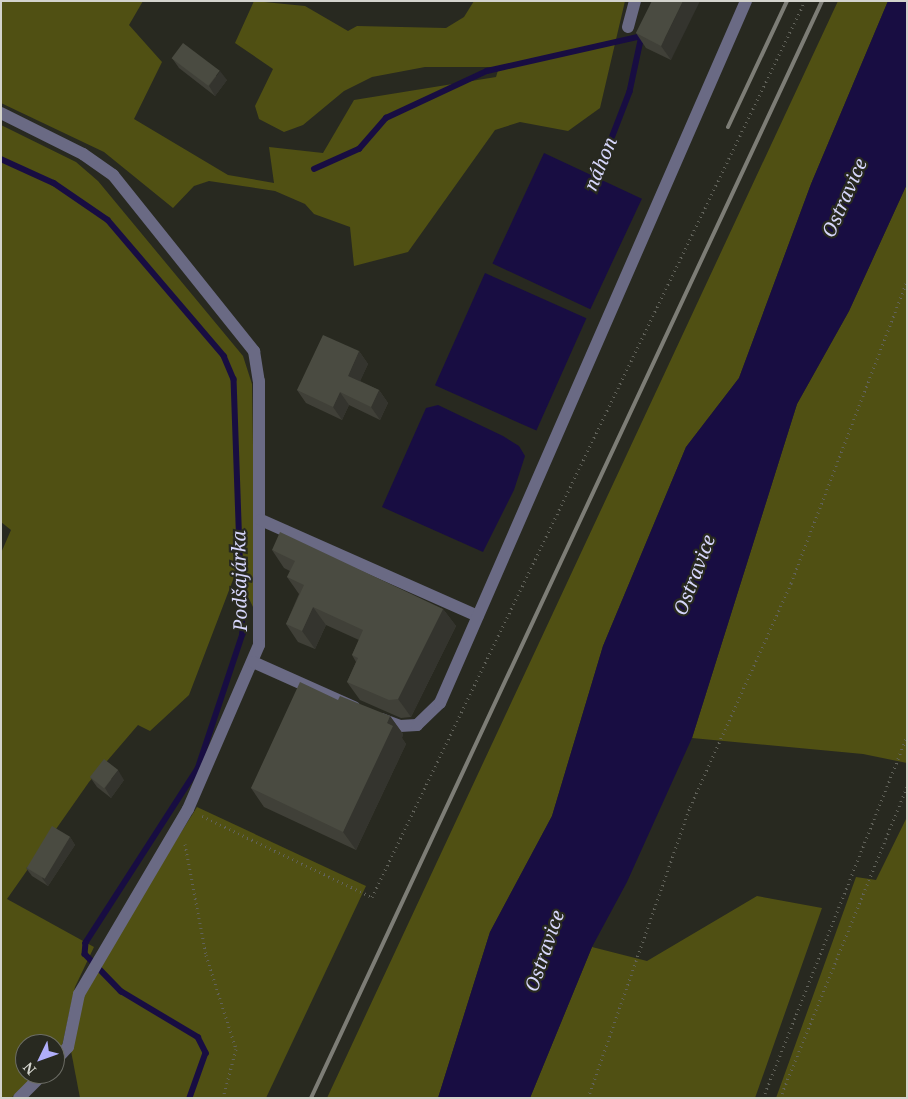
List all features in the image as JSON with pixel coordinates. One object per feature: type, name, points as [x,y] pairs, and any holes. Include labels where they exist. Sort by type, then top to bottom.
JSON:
[{"type":"street","points":[[628,27],[634,1]]},
{"type":"street","points":[[253,662],[388,722],[409,727],[425,720],[440,703],[746,1]]},
{"type":"street","points":[[1,113],[83,154],[113,175],[254,351],[260,381],[261,627],[253,662],[177,828],[89,973],[79,994],[68,1047],[65,1050]]},
{"type":"street","points":[[261,520],[478,616]]},
{"type":"street","points":[[18,1098],[33,1084]]},
{"type":"path","points":[[588,1098],[690,807],[791,584],[907,281]]},
{"type":"path","points":[[763,1098],[907,736]]},
{"type":"path","points":[[780,1098],[907,787]]},
{"type":"path","points":[[177,828],[188,852],[206,955],[233,1033],[234,1065],[222,1098]]},
{"type":"shaded area","points":[[1,1],[143,1],[129,25],[162,62],[134,119],[228,175],[274,183],[269,147],[323,153],[354,100],[496,77],[499,67],[425,67],[372,77],[344,91],[303,125],[284,132],[259,119],[255,106],[273,69],[235,43],[254,1],[305,6],[348,31],[357,26],[446,28],[464,17],[474,1],[625,1],[600,108],[568,131],[520,122],[495,130],[408,252],[354,266],[350,227],[314,214],[305,204],[275,191],[209,181],[194,186],[173,208],[104,152],[1,103]]},
{"type":"shaded area","points":[[838,1],[888,1],[811,184],[739,378],[686,447],[603,646],[552,816],[490,932],[438,1098],[327,1098]]},
{"type":"shaded area","points":[[1,125],[76,162],[98,181],[243,356],[252,384],[255,569],[253,607],[236,572],[189,695],[150,731],[138,725],[89,782],[7,899],[94,947],[75,987],[65,1034],[15,1034],[15,1084],[26,1084],[11,1098],[1,1098],[1,553],[11,530],[1,522]]},
{"type":"shaded area","points":[[907,184],[907,763],[863,754],[692,738],[797,404],[849,311]]},
{"type":"shaded area","points":[[197,807],[366,886],[266,1098],[80,1098],[71,1051],[84,996],[104,955]]},
{"type":"shaded area","points":[[907,817],[907,1098],[776,1098],[856,877],[876,880]]},
{"type":"shaded area","points":[[757,896],[822,908],[755,1098],[530,1098],[592,947],[647,961]]},
{"type":"water","name":"Ostravice","points":[[888,1],[907,1],[907,184],[849,311],[797,404],[692,738],[627,882],[592,947],[530,1098],[438,1098],[490,932],[552,816],[603,646],[686,447],[739,378],[811,184]]},
{"type":"water","points":[[544,153],[642,199],[590,309],[492,264]]},
{"type":"water","points":[[485,273],[586,318],[536,431],[435,385]]},
{"type":"water","points":[[438,405],[503,436],[519,446],[525,456],[514,490],[483,552],[382,507],[426,408]]},
{"type":"building","points":[[652,1],[683,1],[661,46],[636,33]]},
{"type":"building","points":[[183,43],[220,71],[208,86],[172,58]]},
{"type":"building","points":[[323,335],[359,351],[348,376],[379,390],[371,407],[340,392],[333,407],[297,390]]},
{"type":"building","points":[[280,532],[443,609],[398,699],[389,700],[347,682],[358,658],[352,655],[363,630],[313,607],[302,631],[286,624],[304,585],[287,577],[295,561],[272,550]]},
{"type":"building","points":[[300,682],[338,700],[340,696],[390,716],[387,723],[393,726],[343,832],[251,788]]},
{"type":"building","points":[[104,759],[118,770],[104,788],[90,777]]},
{"type":"building","points":[[52,826],[70,837],[45,879],[27,868]]},
{"type":"waterway","name":"náhon","points":[[314,169],[359,149],[386,118],[487,71],[642,36],[630,92],[594,185]]},
{"type":"waterway","name":"Podšajárka","points":[[1,159],[54,183],[108,220],[224,356],[234,379],[243,634],[198,769],[86,943],[85,954],[121,991],[198,1037],[206,1053],[190,1098]]},
{"type":"railway","points":[[728,127],[787,1]]},
{"type":"railway","points":[[311,1098],[822,1]]}]
